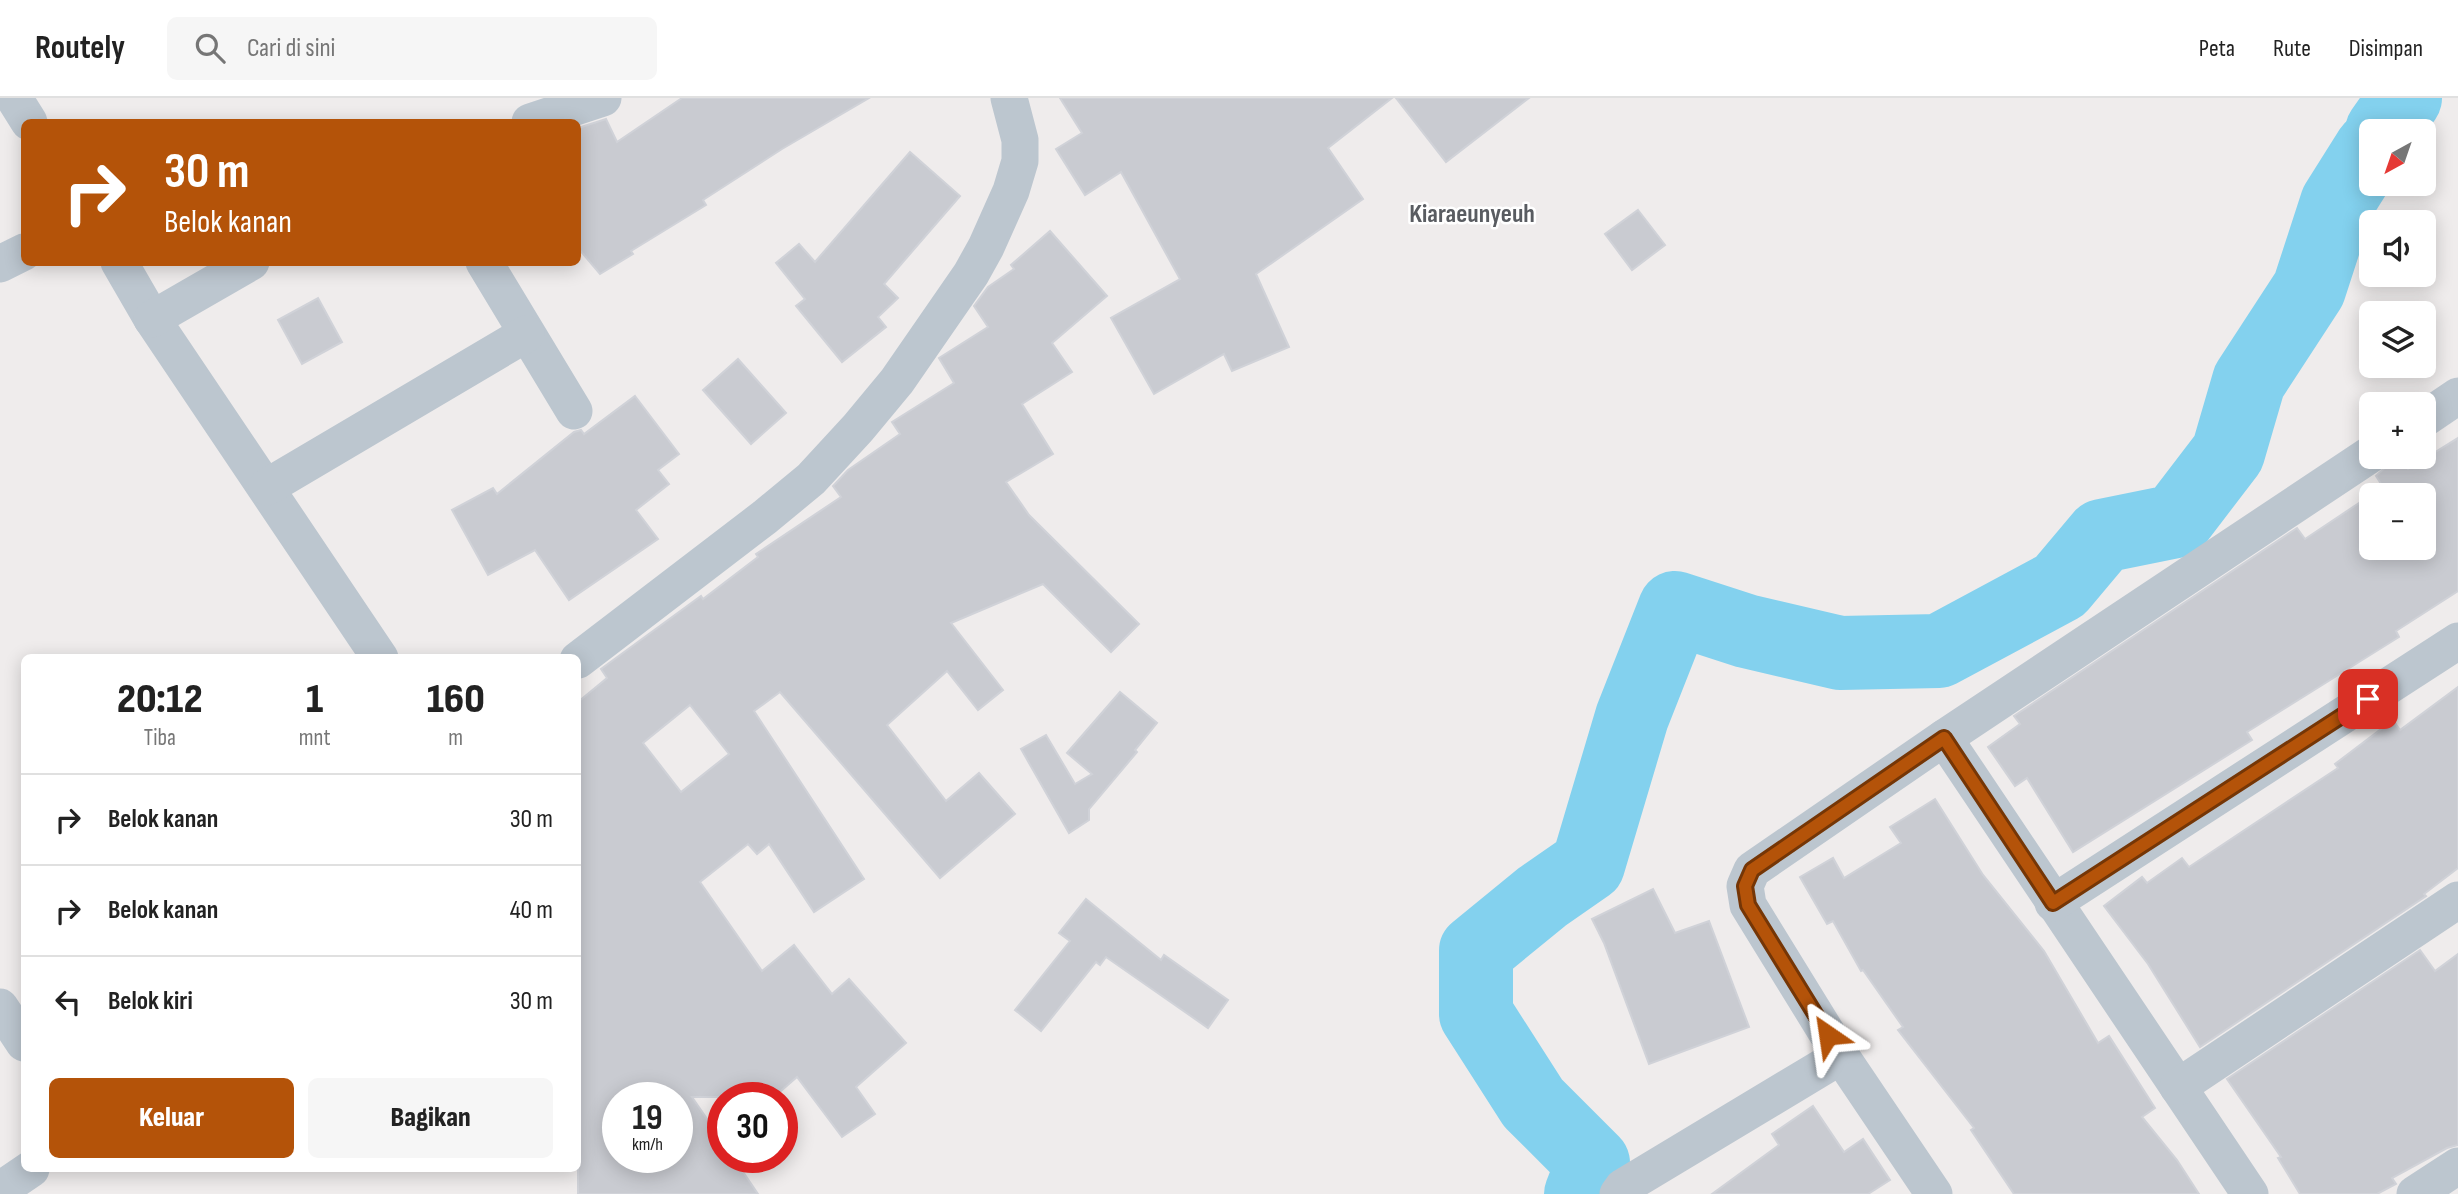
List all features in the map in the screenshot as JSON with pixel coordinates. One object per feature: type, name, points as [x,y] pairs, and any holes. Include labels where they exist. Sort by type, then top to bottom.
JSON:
[{"type":"street","points":[[14,98],[27,119]]},
{"type":"street","points":[[539,119],[603,98]]},
{"type":"street","points":[[581,658],[811,479],[897,381],[971,274],[1011,191],[1020,162],[1020,140],[1009,98]]},
{"type":"street","points":[[0,264],[21,254]]},
{"type":"street","points":[[150,316],[244,266]]},
{"type":"street","points":[[486,266],[574,411]]},
{"type":"street","points":[[125,270],[150,316],[377,654]]},
{"type":"street","points":[[267,487],[527,334]]},
{"type":"street","points":[[2436,411],[2458,396]]},
{"type":"street","points":[[1934,1194],[1841,1056],[1748,905],[1745,886],[1752,870],[1944,738],[2359,462]]},
{"type":"street","points":[[2053,903],[2458,640]]},
{"type":"street","points":[[1944,738],[2250,1194]]},
{"type":"street","points":[[2178,1087],[2458,900]]},
{"type":"street","points":[[0,1007],[21,1038]]},
{"type":"street","points":[[1618,1194],[1623,1186],[1841,1056]]},
{"type":"street","points":[[2415,1194],[2458,1166]]},
{"type":"street","points":[[0,1190],[27,1172]]},
{"type":"building","points":[[682,98],[869,98],[703,200],[706,205],[631,251],[633,254],[600,274],[581,252],[581,127],[606,119],[617,142]]},
{"type":"building","points":[[1060,98],[1392,98],[1328,148],[1363,199],[1256,274],[1289,347],[1232,371],[1224,354],[1154,394],[1111,318],[1180,279],[1121,172],[1085,195],[1056,149],[1082,133]]},
{"type":"building","points":[[1396,98],[1529,98],[1446,162]]},
{"type":"building","points":[[910,152],[960,196],[884,284],[898,298],[878,317],[886,327],[842,362],[796,306],[805,299],[776,263],[799,244],[815,262]]},
{"type":"building","points":[[1638,210],[1665,245],[1632,270],[1605,234]]},
{"type":"building","points":[[1050,231],[1107,296],[1052,343],[1072,372],[1022,404],[1053,454],[1006,482],[1029,515],[1139,624],[1111,652],[1043,584],[951,623],[1003,690],[978,710],[947,671],[887,725],[946,801],[979,773],[1015,814],[940,878],[780,692],[754,711],[864,879],[814,912],[769,844],[757,854],[748,844],[700,882],[762,971],[794,945],[832,994],[849,979],[906,1043],[856,1087],[875,1114],[842,1137],[797,1077],[791,1082],[707,1082],[707,1097],[693,1097],[693,1082],[602,1082],[602,1173],[693,1173],[693,1098],[707,1119],[707,1173],[744,1173],[758,1194],[578,1194],[578,1172],[581,1172],[581,700],[607,678],[601,669],[701,596],[703,599],[758,557],[756,554],[841,497],[833,486],[848,470],[900,434],[892,422],[954,383],[939,358],[988,327],[974,306],[988,287],[1014,269],[1011,265]],"holes":[[[690,705],[729,754],[681,792],[643,743]]]},
{"type":"building","points":[[318,298],[342,342],[302,364],[278,320]]},
{"type":"building","points":[[738,359],[786,413],[751,444],[703,390]]},
{"type":"building","points":[[635,396],[679,454],[658,470],[669,484],[636,510],[658,539],[569,600],[535,550],[488,575],[452,510],[493,488],[497,494],[574,432],[581,430],[584,434]]},
{"type":"building","points":[[2458,438],[2458,591],[2396,631],[2399,637],[2247,732],[2252,740],[2073,852],[2027,778],[2015,786],[1988,747],[2020,724],[2014,716],[2297,528],[2305,539],[2359,503],[2359,560],[2436,560],[2436,483],[2380,483],[2376,476],[2384,469],[2436,469],[2436,452]]},
{"type":"building","points":[[2458,687],[2458,868],[2424,894],[2426,896],[2200,1047],[2148,964],[2104,906],[2142,877],[2147,883],[2182,858],[2189,867],[2338,768],[2335,764],[2393,720],[2400,730]]},
{"type":"building","points":[[1120,692],[1157,723],[1135,750],[1137,752],[1089,809],[1089,820],[1069,833],[1021,749],[1046,735],[1075,784],[1092,774],[1067,753]]},
{"type":"building","points":[[1935,799],[1983,875],[2044,951],[2098,1043],[2109,1036],[2155,1108],[2142,1117],[2177,1160],[2199,1194],[2014,1194],[1971,1130],[1974,1128],[1898,1030],[1903,1027],[1863,970],[1861,971],[1833,921],[1827,924],[1800,877],[1833,858],[1844,878],[1901,843],[1890,827]]},
{"type":"building","points":[[1653,889],[1675,933],[1709,921],[1749,1027],[1649,1064],[1604,943],[1592,919]]},
{"type":"building","points":[[1086,899],[1161,960],[1164,955],[1228,1000],[1208,1028],[1106,957],[1100,965],[1096,962],[1041,1031],[1015,1010],[1070,941],[1059,933]]},
{"type":"building","points":[[2420,950],[2435,971],[2458,954],[2458,1145],[2447,1148],[2392,1178],[2396,1184],[2377,1194],[2300,1194],[2278,1158],[2281,1157],[2227,1079]]},
{"type":"building","points":[[1813,1106],[1844,1152],[1863,1139],[1890,1180],[1868,1194],[1712,1194],[1779,1145],[1772,1134]]},
{"type":"waterway","points":[[2390,119],[2405,98]]},
{"type":"waterway","points":[[1581,1194],[1593,1163],[1533,1103],[1476,1014],[1476,951],[1542,897],[1588,865],[1632,717],[1675,608],[1746,631],[1840,653],[1939,651],[2060,586],[2102,536],[2176,521],[2228,453],[2249,381],[2309,289],[2337,203],[2359,168]]},
{"type":"district","name":"Kiaraeunyeuh","points":[[1472,214]]},
{"type":"route","points":[[1828,1035],[1748,905],[1745,886],[1752,870],[1944,738],[2053,903],[2368,699]]}]
